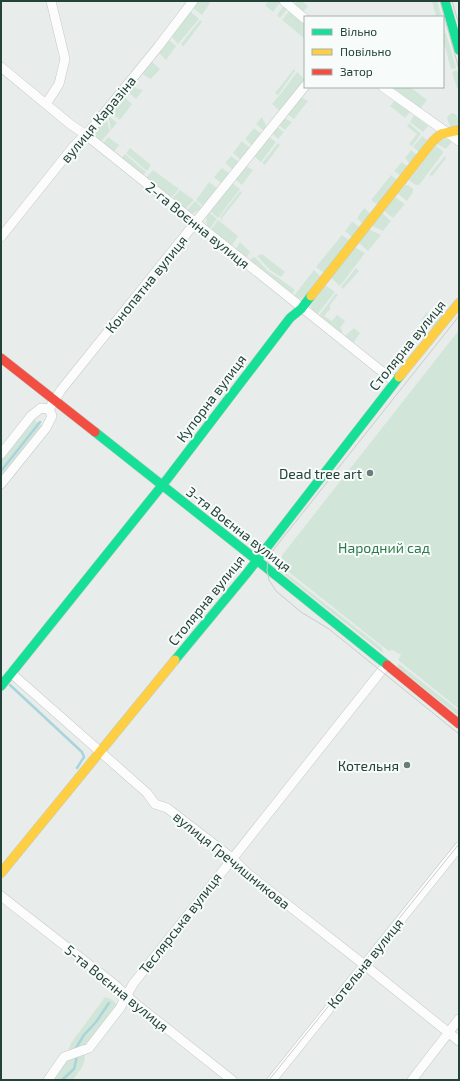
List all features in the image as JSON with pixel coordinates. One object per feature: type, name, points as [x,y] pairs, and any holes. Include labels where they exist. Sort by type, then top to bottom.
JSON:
[{"type":"street","points":[[46,104],[59,84],[64,59],[51,1]]},
{"type":"street","name":"вулиця Каразіна","points":[[1,237],[73,147],[86,135],[158,47],[193,1]]},
{"type":"street","points":[[284,1],[304,18]]},
{"type":"street","points":[[445,1],[459,50]]},
{"type":"street","name":"2-га Воєнна вулиця","points":[[1,67],[301,309],[395,382]]},
{"type":"street","name":"Конопатна вулиця","points":[[1,484],[46,428],[52,416],[49,409],[61,390],[304,87]]},
{"type":"street","points":[[384,88],[459,141]]},
{"type":"street","name":"Купорна вулиця","points":[[1,686],[162,486],[290,318],[301,309],[432,141],[441,134],[459,130]]},
{"type":"street","name":"Столярна вулиця","points":[[1,873],[256,561],[395,382],[459,303]]},
{"type":"street","name":"3-тя Воєнна вулиця","points":[[1,358],[459,724]]},
{"type":"street","points":[[1,454],[31,416],[41,408],[49,409]]},
{"type":"street","name":"Теслярська вулиця","points":[[48,1080],[64,1057],[89,1048],[120,1008],[133,984],[386,665]]},
{"type":"street","name":"вулиця Гречишникова","points":[[11,673],[147,793],[156,804],[167,808],[232,858],[247,873],[450,1032],[459,1041]]},
{"type":"street","name":"Котельна вулиця","points":[[272,1080],[459,846]]},
{"type":"street","name":"5-та Воєнна вулиця","points":[[1,896],[232,1080]]},
{"type":"street","points":[[412,1080],[459,1019]]},
{"type":"green space","points":[[198,1],[207,1],[210,3],[202,15],[193,8]]},
{"type":"green space","points":[[268,1],[280,2],[273,12],[265,5]]},
{"type":"green space","points":[[298,1],[302,1],[308,6],[303,12],[294,5]]},
{"type":"green space","points":[[432,1],[437,1],[441,15],[436,16]]},
{"type":"green space","points":[[284,5],[288,8],[280,18],[277,15]]},
{"type":"green space","points":[[290,10],[304,22],[304,38],[282,20]]},
{"type":"green space","points":[[190,11],[199,19],[178,44],[171,36]]},
{"type":"green space","points":[[200,20],[202,22],[183,47],[181,44]]},
{"type":"green space","points":[[446,33],[456,68],[451,69],[444,43],[444,34]]},
{"type":"green space","points":[[168,39],[176,46],[166,60],[158,52]]},
{"type":"green space","points":[[151,61],[160,69],[151,79],[145,76],[142,72]]},
{"type":"green space","points":[[294,69],[295,71],[278,95],[275,93]]},
{"type":"green space","points":[[457,70],[459,88],[457,88],[452,72]]},
{"type":"green space","points":[[297,72],[304,79],[304,81],[280,111],[272,104]]},
{"type":"green space","points":[[132,85],[143,90],[136,99],[127,91]]},
{"type":"green space","points":[[390,88],[411,88],[427,100],[420,109]]},
{"type":"green space","points":[[123,96],[132,104],[120,120],[110,112]]},
{"type":"green space","points":[[301,97],[308,101],[294,119],[287,114]]},
{"type":"green space","points":[[395,100],[410,112],[405,118],[390,106]]},
{"type":"green space","points":[[451,113],[455,114],[457,117],[457,126],[451,127],[449,124],[447,117]]},
{"type":"green space","points":[[108,115],[117,123],[111,130]]},
{"type":"green space","points":[[414,115],[428,126],[423,132],[410,122]]},
{"type":"green space","points":[[106,117],[110,131],[100,143],[95,138],[94,132]]},
{"type":"green space","points":[[262,117],[267,127],[264,131],[256,124]]},
{"type":"green space","points":[[284,118],[292,122],[285,130],[279,125]]},
{"type":"green space","points":[[409,123],[421,134],[412,146],[409,144],[417,134],[407,126]]},
{"type":"green space","points":[[277,127],[284,132],[278,139],[272,133]]},
{"type":"green space","points":[[254,128],[261,134],[252,146],[245,139]]},
{"type":"green space","points":[[422,136],[427,140],[419,152],[413,147]]},
{"type":"green space","points":[[108,137],[119,145],[113,153],[102,145]]},
{"type":"green space","points":[[269,137],[276,142],[261,162],[254,156]]},
{"type":"green space","points":[[444,139],[451,140],[451,143],[446,149],[437,144]]},
{"type":"green space","points":[[242,141],[250,148],[241,160],[233,153]]},
{"type":"green space","points":[[278,143],[280,145],[265,165],[262,163]]},
{"type":"green space","points":[[436,146],[443,151],[443,153],[419,185],[416,185],[409,180]]},
{"type":"green space","points":[[130,148],[151,165],[147,171],[126,153]]},
{"type":"green space","points":[[411,150],[417,155],[410,164],[405,158]]},
{"type":"green space","points":[[125,154],[146,172],[142,176],[120,159]]},
{"type":"green space","points":[[231,156],[239,162],[233,170],[225,163]]},
{"type":"green space","points":[[445,156],[446,158],[432,176],[429,175]]},
{"type":"green space","points":[[402,162],[408,167],[401,176],[394,171]]},
{"type":"green space","points":[[246,166],[253,170],[242,185],[235,179]]},
{"type":"green space","points":[[222,168],[230,174],[222,184],[214,177]]},
{"type":"green space","points":[[153,170],[179,189],[170,199],[145,179]]},
{"type":"green space","points":[[391,175],[397,180],[378,205],[371,200]]},
{"type":"green space","points":[[209,182],[218,189],[204,207],[196,200]]},
{"type":"green space","points":[[232,183],[240,189],[218,218],[210,211]]},
{"type":"green space","points":[[405,185],[408,185],[413,189],[413,192],[407,201],[398,194]]},
{"type":"green space","points":[[180,190],[194,200],[184,210],[171,200]]},
{"type":"green space","points":[[240,191],[242,193],[222,218],[223,222],[220,217]]},
{"type":"green space","points":[[395,197],[405,204],[393,218],[384,211]]},
{"type":"green space","points":[[195,201],[203,208],[192,214],[186,211]]},
{"type":"green space","points":[[364,208],[371,214],[363,224],[357,218]]},
{"type":"green space","points":[[209,212],[217,219],[209,230],[206,221]]},
{"type":"green space","points":[[382,213],[391,221],[383,231],[372,226]]},
{"type":"green space","points":[[218,220],[238,236],[231,247],[210,231]]},
{"type":"green space","points":[[352,222],[360,228],[352,237],[345,231]]},
{"type":"green space","points":[[368,229],[381,235],[368,251],[359,243]]},
{"type":"green space","points":[[342,235],[350,241],[324,273],[316,267]]},
{"type":"green space","points":[[240,242],[250,252],[246,259],[235,250]]},
{"type":"green space","points":[[354,247],[365,253],[340,286],[330,277]]},
{"type":"green space","points":[[262,254],[285,272],[281,277],[270,270],[257,256]]},
{"type":"green space","points":[[255,257],[268,271],[295,290],[291,296],[249,262]]},
{"type":"green space","points":[[356,268],[359,271],[343,289],[341,287]]},
{"type":"green space","points":[[314,270],[321,277],[303,298],[300,299],[293,297]]},
{"type":"green space","points":[[325,285],[335,292],[316,316],[311,310],[311,305]]},
{"type":"green space","points":[[336,293],[338,295],[324,316],[332,321],[337,315],[345,321],[340,328],[343,332],[338,333],[318,317]]},
{"type":"green space","points":[[435,309],[437,311],[427,324],[421,320],[427,312],[431,315]]},
{"type":"green space","points":[[440,311],[444,315],[433,329],[428,325]]},
{"type":"green space","points":[[354,328],[360,333],[352,345],[343,338]]},
{"type":"green space","name":"Народний сад","points":[[459,330],[459,709],[398,660],[401,655],[393,650],[387,650],[279,563],[283,554]]},
{"type":"green space","points":[[33,419],[44,427],[1,481],[1,460]]},
{"type":"green space","points":[[277,566],[382,648],[383,653],[277,569]]},
{"type":"green space","points":[[398,663],[459,711],[459,716],[401,670],[398,667]]},
{"type":"green space","points":[[105,997],[113,1001],[118,1008],[88,1046],[69,1051],[71,1043]]},
{"type":"green space","points":[[84,1053],[85,1057],[83,1064],[73,1080],[51,1080],[69,1057]]},
{"type":"waterway","points":[[1,471],[40,422]]},
{"type":"waterway","points":[[10,685],[82,752],[84,757],[77,768]]},
{"type":"waterway","points":[[76,1048],[84,1035],[96,1022],[109,1003]]},
{"type":"waterway","points":[[62,1080],[74,1069],[77,1056]]},
{"type":"tram line","points":[[440,1],[459,69]]},
{"type":"tram line","points":[[452,1],[459,25]]},
{"type":"tram line","points":[[459,316],[274,549],[268,560],[267,570],[269,580],[276,591],[301,612],[329,629],[459,734]]},
{"type":"tram line","points":[[269,1080],[459,844]]},
{"type":"traffic: fast","points":[[445,1],[459,50]]},
{"type":"traffic: fast","points":[[1,686],[168,478],[290,318],[301,309],[311,296]]},
{"type":"traffic: fast","points":[[175,660],[247,573],[399,377]]},
{"type":"traffic: fast","points":[[95,432],[387,665]]},
{"type":"traffic: slow","points":[[311,296],[433,141],[441,134],[459,130]]},
{"type":"traffic: slow","points":[[399,377],[459,303]]},
{"type":"traffic: slow","points":[[1,873],[175,660]]},
{"type":"traffic: jam","points":[[1,358],[95,432]]},
{"type":"traffic: jam","points":[[387,665],[459,724]]},
{"type":"place","name":"Dead tree art","points":[[370,473]]},
{"type":"place","name":"Котельня","points":[[407,765]]}]
